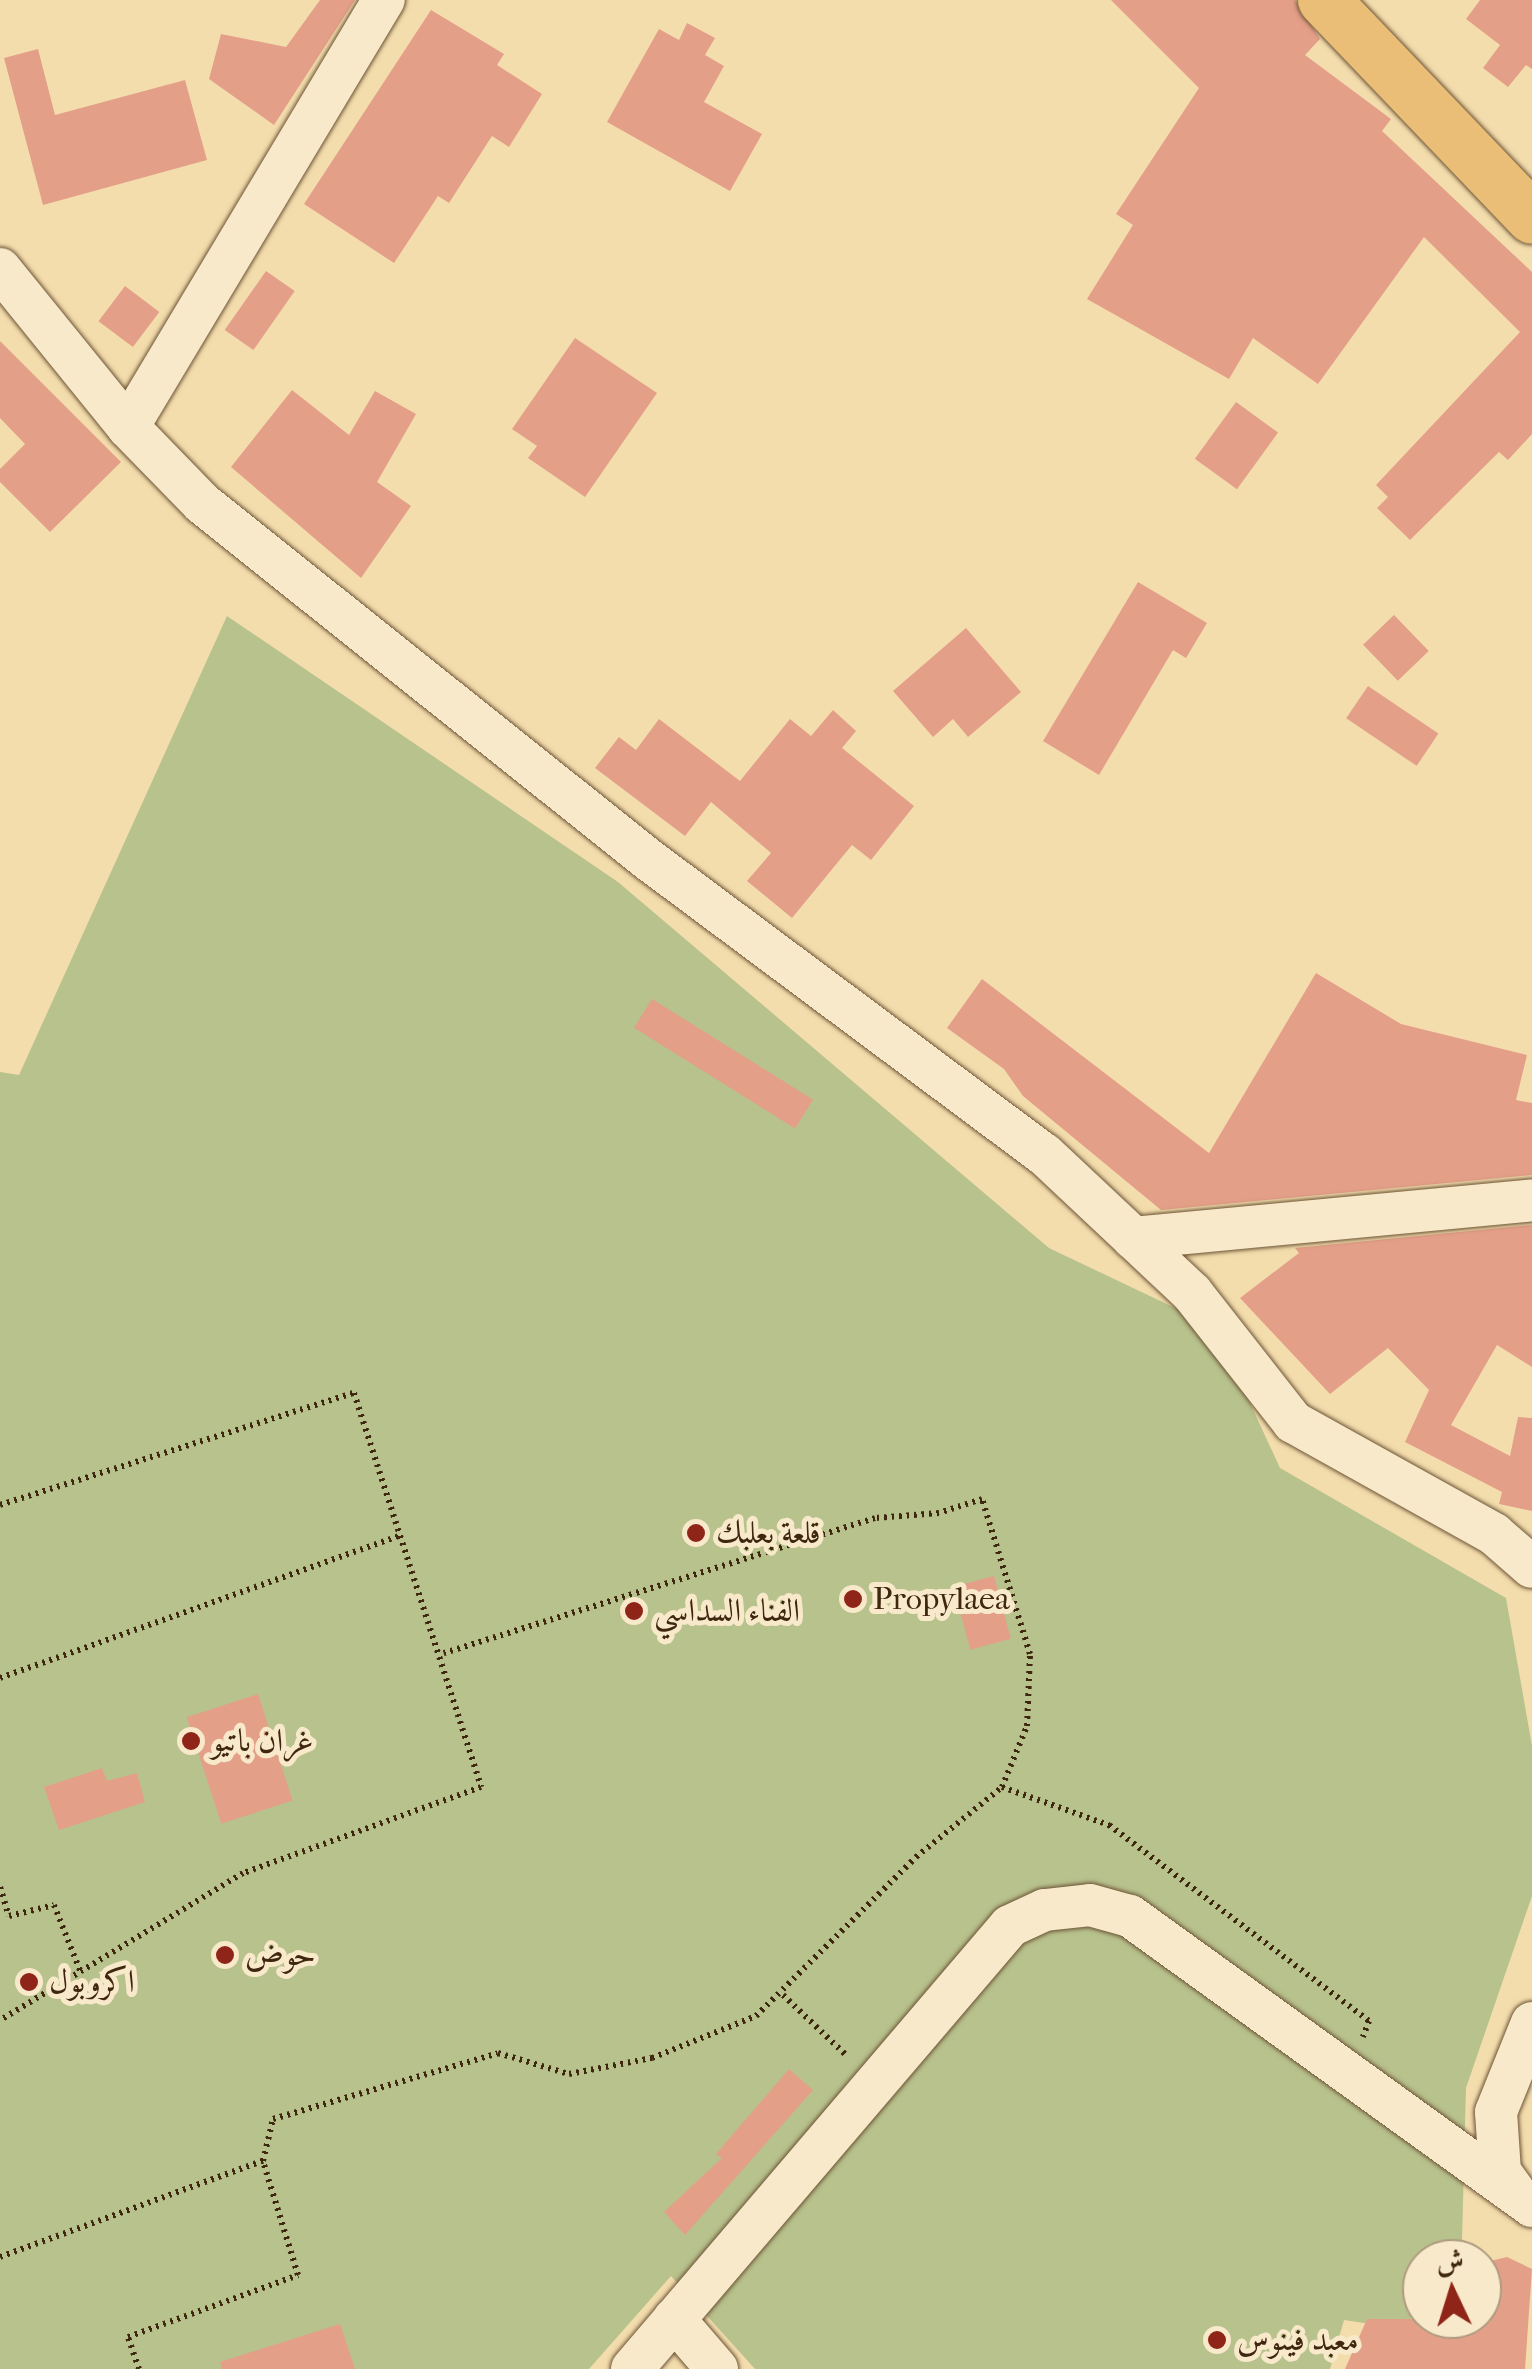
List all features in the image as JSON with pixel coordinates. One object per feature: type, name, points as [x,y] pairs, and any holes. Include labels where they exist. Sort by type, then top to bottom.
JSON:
[{"type":"main road","points":[[1324,0],[1532,218]]},
{"type":"street","points":[[128,427],[384,0]]},
{"type":"street","points":[[0,269],[128,427],[218,516],[649,860],[1044,1154],[1192,1293],[1293,1422],[1494,1534],[1532,1567]]},
{"type":"street","points":[[1133,1238],[1532,1200]]},
{"type":"street","points":[[632,2369],[1010,1926],[1045,1910],[1090,1905],[1130,1916],[1523,2199]]},
{"type":"street","points":[[1523,2199],[1500,2172],[1496,2112],[1532,2022]]},
{"type":"street","points":[[674,2319],[718,2369]]},
{"type":"path","points":[[0,1505],[354,1393],[444,1652],[481,1787],[243,1873],[0,2020]]},
{"type":"path","points":[[139,2369],[128,2337],[298,2274],[263,2161],[273,2119],[498,2054],[570,2074],[652,2058],[756,2016],[783,1995],[916,1857],[1002,1787],[1027,1726],[1030,1654],[982,1499],[939,1513],[875,1518],[444,1652]]},
{"type":"path","points":[[0,1678],[402,1535]]},
{"type":"path","points":[[1002,1787],[1109,1825],[1370,2021],[1349,2076]]},
{"type":"path","points":[[0,1887],[10,1916],[54,1905],[81,1973]]},
{"type":"path","points":[[783,1995],[878,2081]]},
{"type":"path","points":[[0,2257],[263,2161]]},
{"type":"green space","name":"قلعة بعلبك","points":[[227,616],[618,882],[1049,1248],[1215,1327],[1280,1468],[1506,1598],[1532,1746],[1532,1896],[1466,2088],[1462,2239],[1402,2239],[1402,2329],[1344,2320],[1330,2369],[755,2369],[671,2276],[589,2369],[0,2369],[0,1072],[19,1075]]},
{"type":"building","points":[[320,0],[355,0],[274,125],[209,79],[221,34],[286,47]]},
{"type":"building","points":[[1111,0],[1295,0],[1320,39],[1305,55],[1391,119],[1382,131],[1532,272],[1532,434],[1508,460],[1499,452],[1410,540],[1377,508],[1388,497],[1376,485],[1520,332],[1424,237],[1318,384],[1253,338],[1229,379],[1087,299],[1133,225],[1116,214],[1199,88]]},
{"type":"building","points":[[1480,0],[1532,0],[1532,69],[1526,65],[1508,87],[1483,68],[1500,45],[1466,19]]},
{"type":"building","points":[[431,10],[504,54],[497,65],[542,94],[509,147],[492,136],[449,203],[438,196],[394,263],[304,204]]},
{"type":"building","points":[[687,23],[715,38],[705,55],[724,66],[704,102],[762,134],[730,191],[607,122],[659,29],[679,40]]},
{"type":"building","points":[[38,49],[55,115],[185,80],[207,160],[43,205],[4,58]]},
{"type":"building","points":[[266,271],[295,291],[253,350],[225,330]]},
{"type":"building","points":[[125,286],[159,312],[133,347],[99,321]]},
{"type":"building","points":[[575,338],[657,393],[585,497],[528,458],[537,446],[512,429]]},
{"type":"building","points":[[0,341],[121,462],[50,532],[0,482],[0,469],[25,444],[0,418]]},
{"type":"building","points":[[292,390],[349,435],[375,391],[416,414],[377,482],[411,506],[361,578],[231,467]]},
{"type":"building","points":[[1236,402],[1278,433],[1237,489],[1195,459]]},
{"type":"building","points":[[1138,582],[1207,623],[1186,658],[1173,650],[1099,775],[1043,741]]},
{"type":"building","points":[[1394,615],[1429,651],[1398,681],[1363,645]]},
{"type":"building","points":[[966,628],[1021,692],[968,737],[953,719],[933,737],[893,691]]},
{"type":"building","points":[[1368,686],[1438,734],[1417,766],[1346,718]]},
{"type":"building","points":[[833,710],[856,731],[842,748],[914,806],[871,860],[852,845],[792,918],[747,881],[771,853],[711,802],[685,836],[595,768],[619,737],[636,750],[659,719],[740,781],[790,719],[811,736]]},
{"type":"building","points":[[1316,973],[1401,1024],[1527,1055],[1516,1100],[1532,1103],[1532,1175],[1161,1210],[1023,1096],[1004,1069],[947,1028],[982,979],[1209,1153]]},
{"type":"building","points":[[652,999],[813,1100],[795,1129],[634,1028]]},
{"type":"building","points":[[1532,1225],[1532,1367],[1497,1345],[1451,1425],[1510,1456],[1518,1417],[1532,1418],[1532,1511],[1499,1504],[1502,1492],[1405,1442],[1429,1390],[1388,1348],[1330,1394],[1240,1298],[1299,1253],[1295,1248]]},
{"type":"building","points":[[994,1576],[1011,1639],[970,1650],[953,1587]]},
{"type":"building","points":[[258,1694],[293,1801],[221,1824],[187,1717]]},
{"type":"building","points":[[102,1768],[107,1781],[137,1773],[145,1802],[59,1830],[44,1787]]},
{"type":"building","points":[[789,2069],[813,2090],[685,2235],[664,2212],[722,2158],[716,2154]]},
{"type":"building","points":[[1502,2258],[1532,2269],[1525,2369],[1345,2369],[1367,2319],[1402,2319],[1402,2339],[1502,2339]]},
{"type":"building","points":[[340,2324],[355,2369],[222,2369],[220,2362]]},
{"type":"place","name":"قلعة بعلبك","points":[[696,1533]]},
{"type":"place","name":"Propylaea","points":[[853,1599]]},
{"type":"place","name":"الفناء السداسي","points":[[634,1611]]},
{"type":"place","name":"غران باتيو","points":[[191,1741]]},
{"type":"place","name":"حوض","points":[[225,1955]]},
{"type":"place","name":"اكروبول","points":[[29,1982]]},
{"type":"place","name":"معبد فينوس","points":[[1217,2340]]}]
